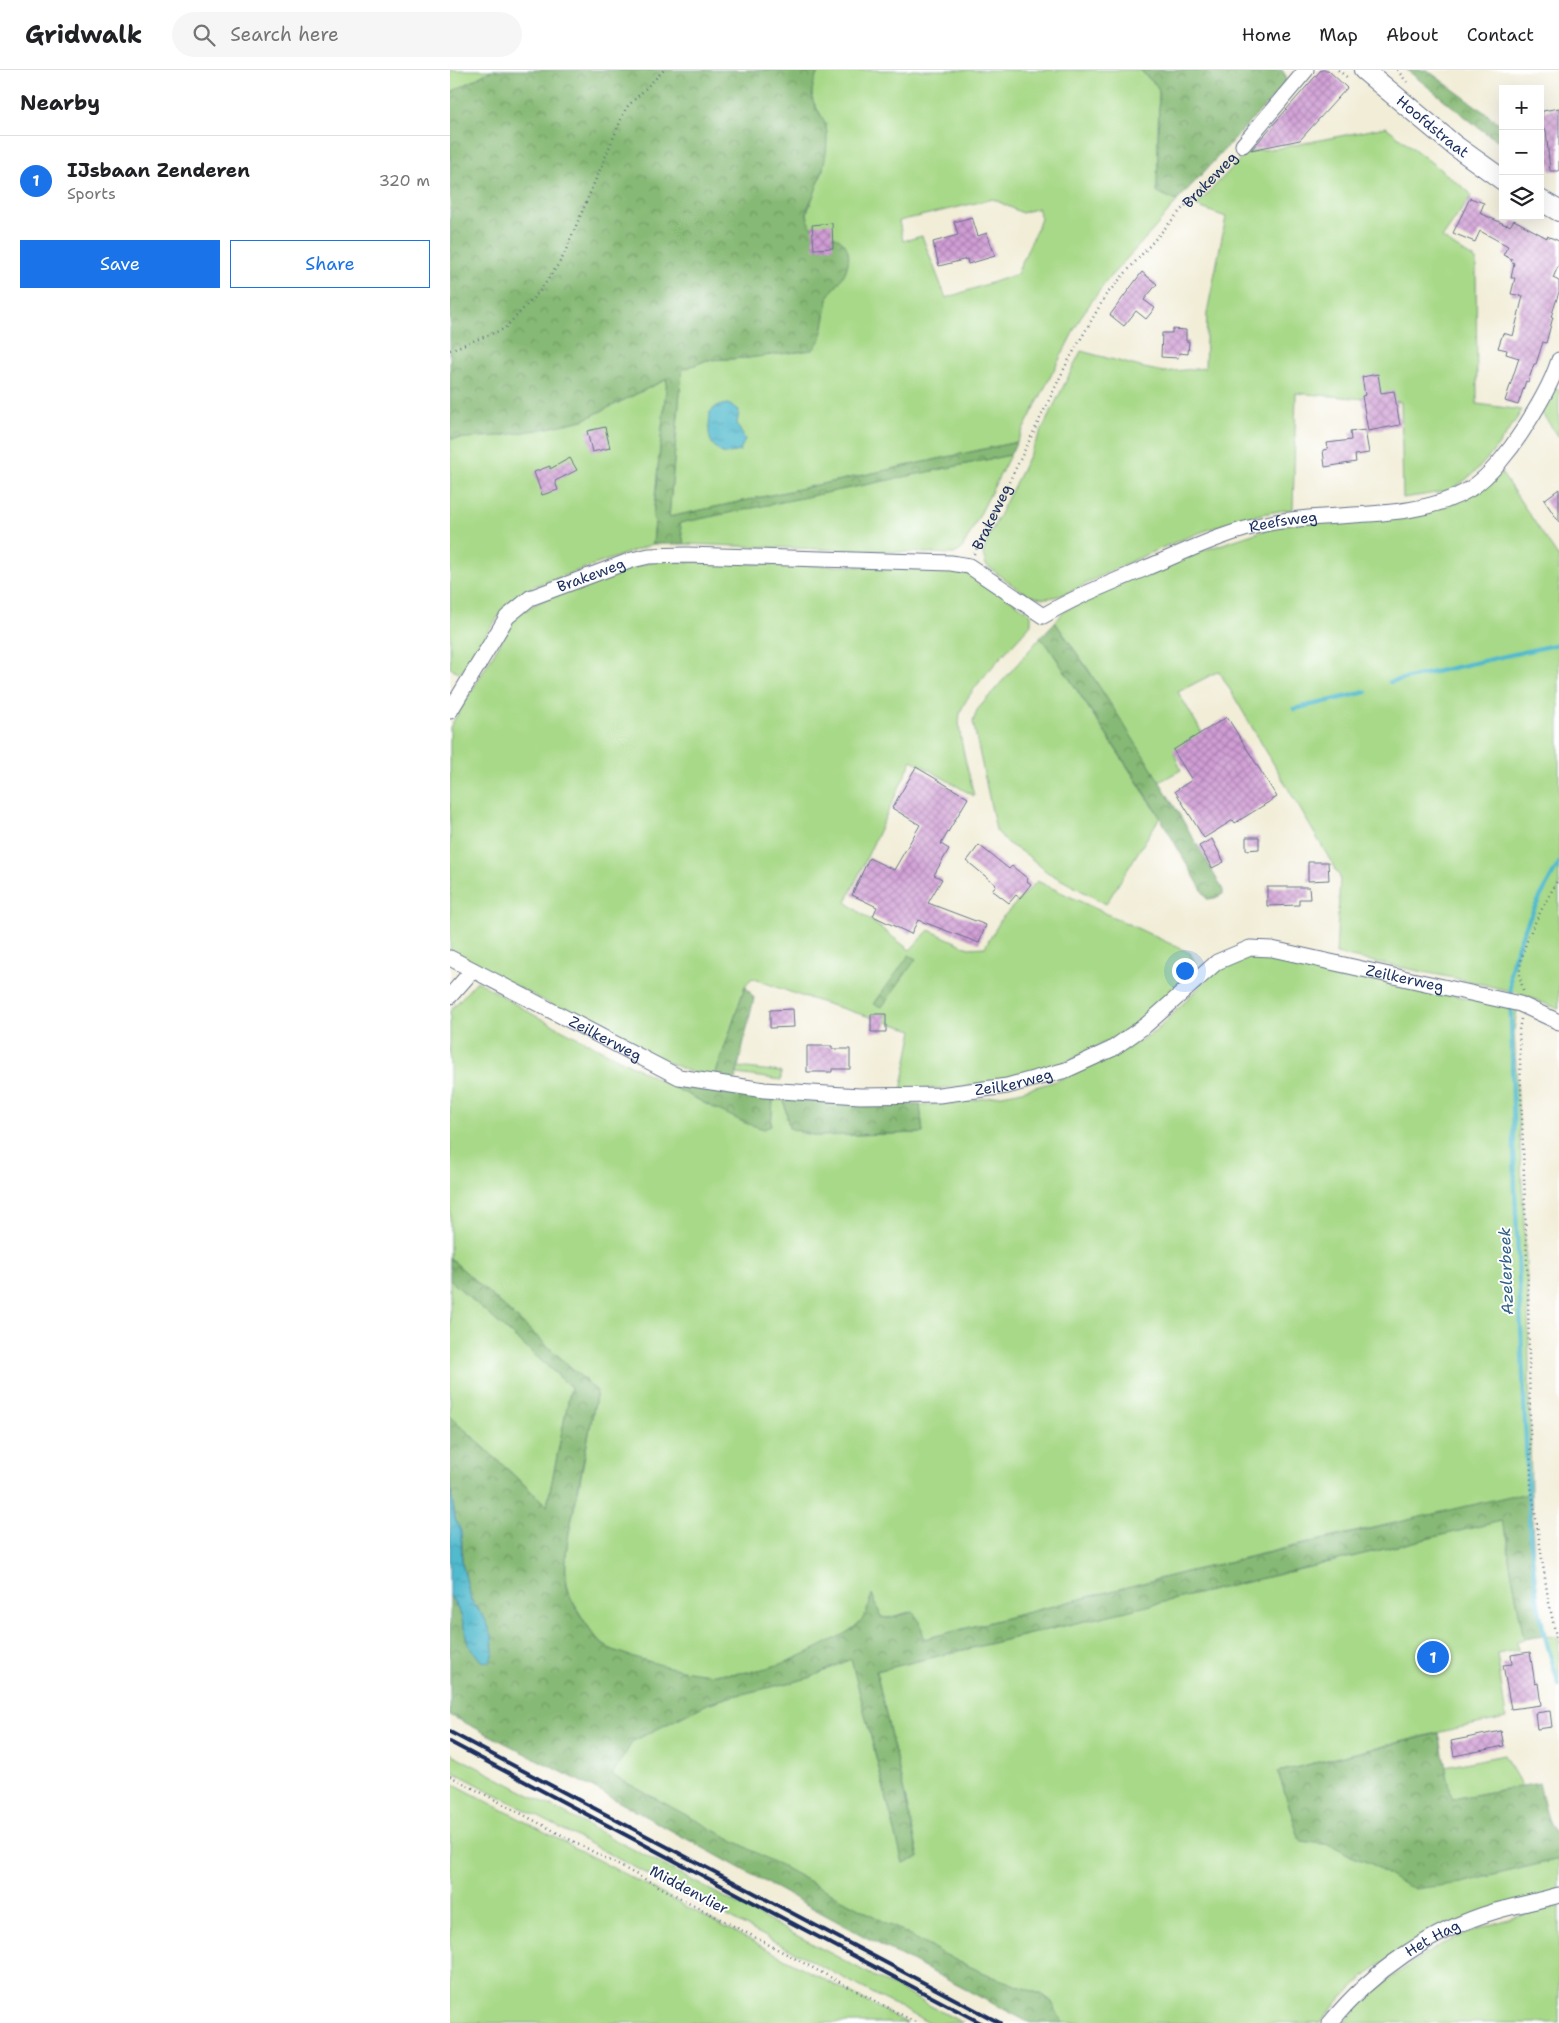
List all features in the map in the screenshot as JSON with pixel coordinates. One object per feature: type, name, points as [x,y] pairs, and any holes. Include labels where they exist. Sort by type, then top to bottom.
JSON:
[{"type":"main road","name":"Hoofdstraat","points":[[1364,70],[1454,145],[1499,177]]},
{"type":"main road","points":[[1544,202],[1559,211]]},
{"type":"street","name":"Brakeweg","points":[[1243,145],[1306,70]]},
{"type":"street","name":"Reefsweg","points":[[968,566],[1044,616],[1062,604],[1234,532],[1270,523],[1383,513],[1438,503],[1471,488],[1499,462],[1514,444],[1537,408],[1559,360]]},
{"type":"street","name":"Brakeweg","points":[[450,711],[507,617],[519,606],[530,598],[632,560],[650,556],[686,555],[941,562],[968,566]]},
{"type":"street","name":"Zeilkerweg","points":[[450,958],[679,1077],[764,1090],[860,1096],[939,1095],[1007,1086],[1066,1070],[1112,1049],[1146,1025],[1217,962],[1250,948],[1272,949],[1518,1004],[1559,1022]]},
{"type":"street","points":[[450,996],[473,970]]},
{"type":"street","name":"Het Hag","points":[[1330,2023],[1367,1983],[1418,1946],[1437,1935],[1494,1912],[1559,1895]]},
{"type":"path","points":[[450,350],[504,329],[540,291],[562,259],[626,108],[664,70]]},
{"type":"path","name":"Brakeweg","points":[[968,566],[1067,363],[1106,295],[1181,210],[1243,145]]},
{"type":"path","points":[[1559,878],[1532,930],[1524,950],[1518,1004],[1521,1018],[1519,1030],[1528,1293],[1531,1486],[1548,1598],[1559,1650]]},
{"type":"path","name":"Middenvlier","points":[[450,1776],[917,2023]]},
{"type":"green space","points":[[450,70],[492,70],[450,93]]},
{"type":"green space","points":[[492,70],[819,70],[812,94],[816,108],[824,121],[827,147],[825,160],[807,215],[810,225],[814,230],[836,237],[847,247],[849,254],[846,269],[839,283],[829,294],[821,338],[813,350],[748,358],[707,360],[682,370],[669,517],[1017,442],[1010,455],[680,523],[684,544],[653,544],[655,521],[653,517],[667,379],[583,420],[500,436],[450,439],[450,93]]},
{"type":"green space","points":[[819,70],[1140,70],[1157,86],[1159,92],[1157,192],[1177,201],[1108,279],[1082,315],[1017,442],[669,517],[682,370],[707,360],[748,358],[799,352],[821,338],[829,294],[837,286],[809,224],[807,213],[823,170],[826,124],[811,98],[812,85]],"holes":[[[993,199],[1022,213],[1038,208],[1041,219],[1017,274],[946,298],[922,236],[903,241],[899,221]]]},
{"type":"green space","points":[[1140,70],[1282,70],[1286,76],[1286,83],[1177,201],[1157,192],[1159,92],[1157,86]]},
{"type":"green space","points":[[1407,70],[1427,70],[1499,123],[1499,141],[1483,131]]},
{"type":"green space","points":[[1386,127],[1469,192],[1471,196],[1442,238],[1476,260],[1477,404],[1522,410],[1489,457],[1456,486],[1445,491],[1403,498],[1401,402],[1296,393],[1293,509],[1270,512],[1204,531],[1110,571],[1073,591],[1054,597],[1045,598],[1030,595],[1014,586],[986,565],[983,554],[988,538],[1081,351],[1164,372],[1205,368],[1207,313],[1226,217],[1196,206],[1247,152],[1279,148]]},
{"type":"green space","points":[[667,379],[653,517],[655,521],[653,544],[532,587],[509,602],[461,673],[450,668],[450,439],[583,420]]},
{"type":"green space","points":[[1551,386],[1559,389],[1559,437],[1540,411]]},
{"type":"green space","points":[[1010,455],[969,536],[961,550],[954,554],[684,544],[679,523]]},
{"type":"green space","points":[[1498,468],[1559,558],[1559,1009],[1518,993],[1336,954],[1340,877],[1219,671],[1178,692],[1204,736],[1174,753],[1181,770],[1159,782],[1088,669],[1055,622],[1064,611],[1157,566],[1277,526],[1431,508]]},
{"type":"green space","points":[[655,561],[948,569],[975,575],[1031,614],[1031,624],[980,681],[960,714],[960,731],[974,796],[912,760],[846,902],[910,950],[929,930],[969,948],[985,947],[1002,918],[1037,881],[1190,953],[1198,968],[1178,983],[1145,1018],[1111,1039],[1069,1061],[1041,1072],[972,1086],[901,1091],[913,1030],[801,996],[752,978],[745,986],[715,1076],[688,1071],[622,1042],[450,951],[450,727],[517,615],[566,590]]},
{"type":"green space","points":[[1055,622],[1100,687],[1163,787],[1223,890],[1223,894],[1207,899],[1153,805],[1048,646],[1040,638]]},
{"type":"green space","points":[[1040,638],[1048,646],[1160,817],[1106,904],[1047,872],[1027,855],[1007,843],[996,830],[973,722],[977,710]]},
{"type":"green space","points":[[1252,953],[1517,1009],[1514,1030],[1528,1299],[1531,1494],[1345,1534],[1186,1572],[924,1639],[920,1622],[909,1612],[888,1618],[880,1617],[877,1605],[862,1621],[850,1630],[813,1652],[761,1671],[745,1674],[714,1675],[666,1667],[611,1649],[600,1642],[572,1600],[567,1583],[566,1570],[570,1527],[597,1391],[450,1258],[450,1011],[477,981],[532,1014],[710,1106],[771,1126],[773,1100],[784,1100],[788,1123],[801,1133],[817,1136],[923,1133],[920,1105],[959,1103],[1018,1092],[1053,1082],[1113,1057],[1156,1031],[1217,969]]},
{"type":"green space","points":[[909,955],[916,959],[882,1007],[874,1004]]},
{"type":"green space","points":[[745,986],[754,998],[735,1080],[715,1076]]},
{"type":"green space","points":[[738,1067],[781,1072],[781,1080],[737,1074]]},
{"type":"green space","points":[[668,1084],[773,1100],[771,1126],[764,1129],[745,1123]]},
{"type":"green space","points":[[784,1100],[920,1105],[923,1133],[817,1136],[789,1128]]},
{"type":"green space","points":[[450,1258],[597,1391],[570,1525],[566,1556],[567,1584],[576,1608],[596,1637],[605,1646],[620,1653],[672,1668],[694,1672],[716,1674],[758,1670],[800,1656],[849,1631],[861,1621],[872,1594],[881,1617],[888,1618],[913,1612],[920,1622],[924,1639],[1186,1572],[1510,1496],[1528,1494],[1531,1494],[1534,1566],[1544,1636],[1524,1639],[1509,1559],[1508,1539],[1501,1521],[876,1671],[919,1858],[903,1863],[851,1659],[809,1678],[707,1704],[633,1741],[612,1775],[957,1961],[1043,1995],[1051,2001],[1063,2023],[1030,2023],[871,1940],[601,1792],[450,1715],[450,1595],[461,1615],[468,1644],[485,1619],[471,1600],[462,1563],[462,1541],[455,1518],[450,1485],[450,1416],[547,1506],[571,1387],[450,1280]]},
{"type":"green space","points":[[450,1280],[571,1387],[547,1506],[450,1416]]},
{"type":"green space","points":[[1501,1521],[1508,1539],[1509,1559],[1524,1639],[1517,1641],[1518,1650],[1497,1654],[1506,1718],[1453,1729],[1278,1772],[1301,1841],[1332,1845],[1351,1856],[1372,1864],[1383,1872],[1461,1883],[1559,1859],[1559,1889],[1377,1966],[1335,2004],[1320,2023],[1063,2023],[1051,2001],[1043,1995],[957,1961],[611,1775],[633,1741],[707,1704],[809,1678],[851,1659],[903,1863],[919,1857],[876,1671]]},
{"type":"green space","points":[[1544,1636],[1559,1637],[1559,1679]]},
{"type":"green space","points":[[1439,1733],[1452,1799],[1539,1783],[1548,1819],[1559,1838],[1559,1859],[1461,1883],[1415,1889],[1397,1881],[1372,1864],[1351,1856],[1332,1845],[1300,1841],[1278,1772]]},
{"type":"green space","points":[[450,1753],[963,2023],[929,2023],[450,1770]]},
{"type":"green space","points":[[1504,1755],[1522,1786],[1452,1799],[1445,1767]]},
{"type":"green space","points":[[450,1782],[907,2023],[450,2023]]},
{"type":"green space","points":[[1559,1906],[1559,2023],[1343,2023],[1383,1985],[1431,1951],[1475,1930]]},
{"type":"water","points":[[728,404],[739,410],[737,425],[745,439],[740,451],[724,454],[711,441],[709,431],[710,412],[717,406]]},
{"type":"water","points":[[450,1485],[455,1518],[461,1531],[462,1563],[471,1600],[485,1619],[492,1635],[493,1652],[490,1662],[481,1661],[468,1644],[461,1615],[450,1595]]},
{"type":"building","points":[[1321,70],[1328,70],[1347,88],[1300,140],[1251,150]]},
{"type":"building","points":[[1559,108],[1559,171],[1550,171],[1546,130],[1544,130],[1544,111]]},
{"type":"building","points":[[1470,198],[1484,203],[1480,213],[1510,226],[1514,220],[1547,238],[1547,236],[1559,241],[1559,264],[1553,278],[1559,281],[1559,292],[1551,317],[1553,317],[1546,343],[1543,342],[1536,364],[1534,364],[1528,382],[1526,381],[1518,405],[1505,401],[1519,358],[1506,354],[1507,350],[1498,348],[1503,333],[1513,336],[1523,296],[1511,294],[1515,278],[1511,278],[1514,263],[1511,261],[1512,259],[1503,255],[1508,246],[1480,231],[1475,242],[1453,233]]},
{"type":"building","points":[[972,217],[978,236],[987,233],[995,256],[968,264],[967,259],[939,266],[933,242],[958,235],[954,222]]},
{"type":"building","points":[[832,223],[833,248],[814,249],[812,225]]},
{"type":"building","points":[[1142,272],[1157,284],[1144,300],[1155,308],[1146,319],[1136,311],[1124,326],[1110,315]]},
{"type":"building","points":[[1172,329],[1186,330],[1186,341],[1189,341],[1188,354],[1179,353],[1178,358],[1161,357],[1162,333],[1172,333]]},
{"type":"building","points":[[1378,374],[1381,393],[1394,391],[1400,425],[1368,431],[1362,396],[1365,395],[1362,377]]},
{"type":"building","points":[[605,427],[610,448],[592,452],[587,431]]},
{"type":"building","points":[[1365,430],[1369,453],[1355,455],[1356,462],[1325,467],[1323,450],[1328,449],[1327,443],[1351,440],[1350,432]]},
{"type":"building","points":[[570,458],[577,470],[555,481],[558,490],[542,495],[534,472],[550,466],[550,469]]},
{"type":"building","points":[[1559,489],[1559,522],[1544,500]]},
{"type":"building","points":[[1227,717],[1277,797],[1235,823],[1233,820],[1204,838],[1175,791],[1192,780],[1173,750]]},
{"type":"building","points":[[916,767],[968,798],[941,844],[949,849],[934,875],[942,879],[928,903],[986,925],[979,943],[918,920],[911,934],[873,916],[877,907],[852,895],[869,858],[894,870],[920,825],[892,808]]},
{"type":"building","points":[[1246,837],[1259,837],[1259,849],[1246,850]]},
{"type":"building","points":[[1212,839],[1224,862],[1212,868],[1199,846]]},
{"type":"building","points":[[979,845],[1009,869],[1012,866],[1028,879],[1027,881],[1031,884],[1020,898],[1016,895],[1009,903],[992,890],[996,885],[967,861]]},
{"type":"building","points":[[1308,862],[1328,862],[1329,880],[1308,881]]},
{"type":"building","points":[[1267,887],[1309,887],[1310,899],[1299,899],[1299,905],[1267,906]]},
{"type":"building","points":[[793,1009],[794,1027],[770,1028],[770,1010]]},
{"type":"building","points":[[871,1014],[886,1014],[886,1032],[871,1032]]},
{"type":"building","points":[[807,1046],[832,1046],[832,1049],[850,1049],[850,1069],[832,1069],[832,1072],[807,1072]]},
{"type":"building","points":[[1530,1652],[1535,1684],[1538,1683],[1541,1705],[1511,1709],[1503,1665],[1512,1664],[1511,1655]]},
{"type":"building","points":[[1550,1711],[1552,1727],[1537,1729],[1535,1713]]},
{"type":"building","points":[[1501,1731],[1504,1746],[1454,1756],[1451,1741]]},
{"type":"waterway","points":[[1390,682],[1559,644]]},
{"type":"waterway","points":[[1294,709],[1366,692]]},
{"type":"waterway","name":"Azelerbeek","points":[[1559,863],[1524,930],[1510,973],[1515,1189],[1530,1537],[1537,1600],[1559,1685]]},
{"type":"railway","points":[[450,1732],[1000,2023]]},
{"type":"railway","points":[[450,1742],[981,2023]]},
{"type":"place","name":"IJsbaan Zenderen","points":[[1433,1657]]}]
